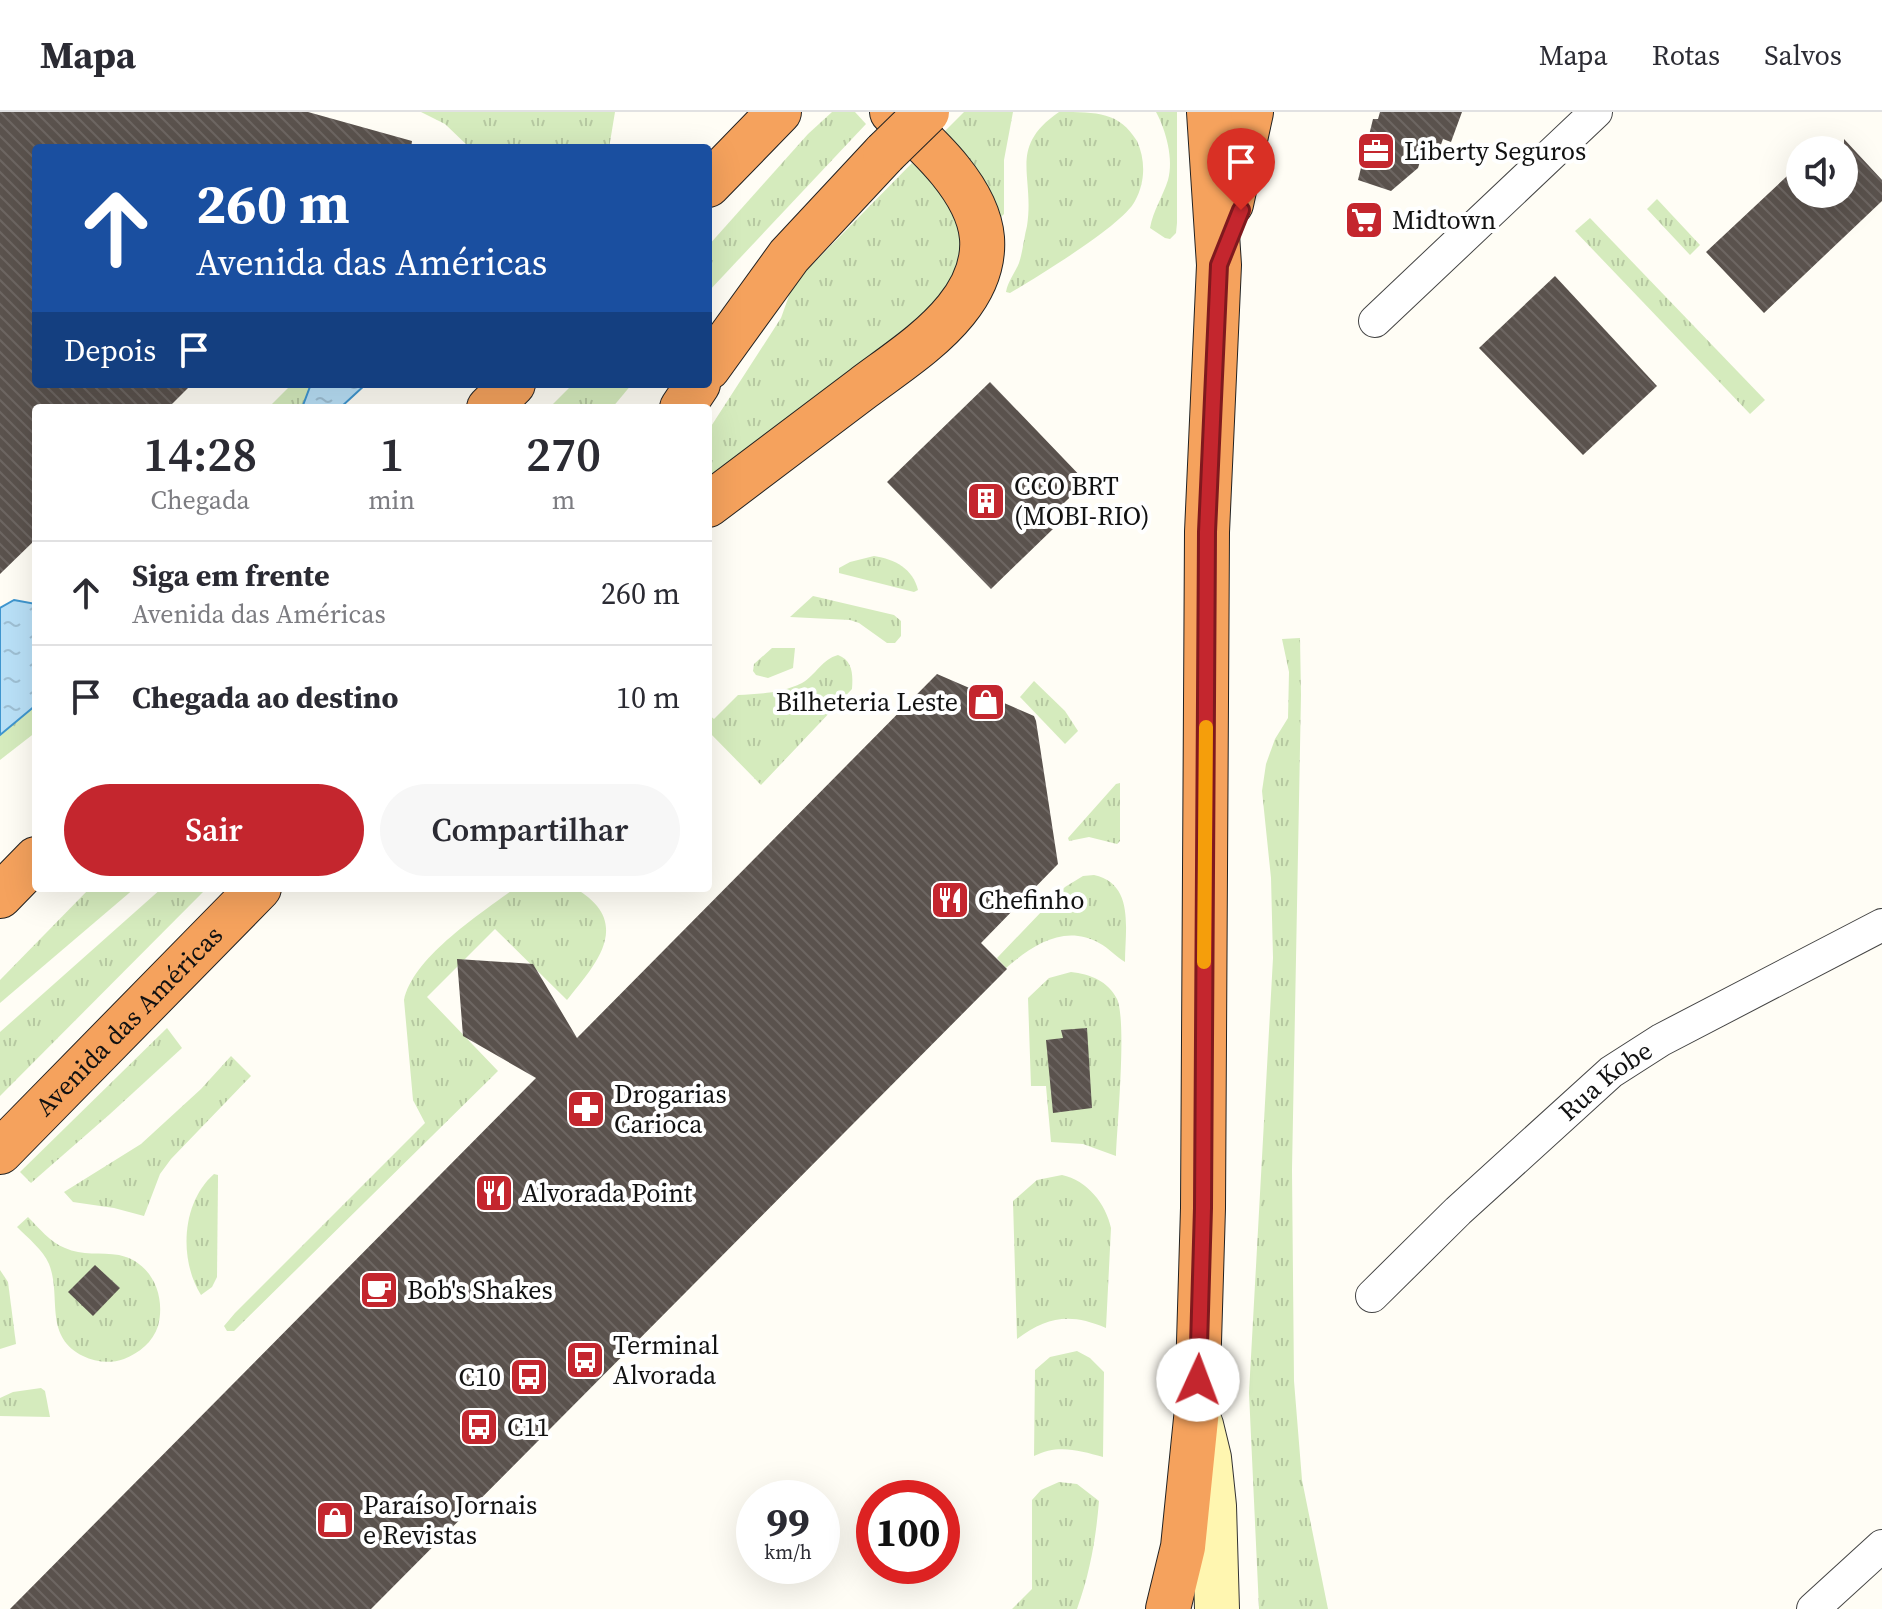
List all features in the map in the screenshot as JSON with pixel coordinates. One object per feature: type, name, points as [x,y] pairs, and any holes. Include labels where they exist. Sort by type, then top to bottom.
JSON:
[{"type":"highway","points":[[712,181],[779,112]]},
{"type":"highway","points":[[712,362],[789,256],[889,133],[927,112]]},
{"type":"highway","points":[[1168,1609],[1183,1547],[1197,1409],[1203,1208],[1207,532],[1219,265],[1209,112]]},
{"type":"highway","points":[[1219,265],[1251,112]]},
{"type":"highway","points":[[712,502],[934,334],[970,291],[982,264],[982,235],[961,184],[937,155],[889,133]]},
{"type":"highway","points":[[493,404],[509,388]]},
{"type":"highway","points":[[0,896],[32,863]]},
{"type":"highway","name":"Avenida das Américas","points":[[7,1145],[255,892]]},
{"type":"main road","points":[[1219,265],[1253,183],[1273,112]]},
{"type":"main road","points":[[1197,1409],[1209,1458],[1214,1506],[1217,1609]]},
{"type":"street","points":[[1375,321],[1596,112]]},
{"type":"street","name":"Rua Kobe","points":[[1372,1296],[1458,1211],[1611,1072],[1661,1040],[1882,925]]},
{"type":"street","points":[[1813,1609],[1882,1546]]},
{"type":"green space","points":[[421,112],[615,112],[610,144],[466,144],[445,124]]},
{"type":"green space","points":[[832,112],[855,112],[866,124],[712,288],[712,242],[808,134]]},
{"type":"green space","points":[[964,112],[1013,112],[1004,160],[1004,214],[1000,218],[941,135]]},
{"type":"green space","points":[[1059,112],[1096,114],[1123,124],[1140,149],[1143,164],[1141,187],[1135,201],[1114,223],[1058,263],[1010,293],[1006,292],[1019,263],[1027,226],[1028,150],[1043,125]]},
{"type":"green space","points":[[1156,112],[1177,112],[1177,223],[1176,233],[1170,239],[1150,228],[1170,172],[1166,136]]},
{"type":"green space","points":[[912,163],[949,198],[965,223],[960,285],[712,486],[712,425],[781,318],[791,290]]},
{"type":"green space","points":[[1657,199],[1700,245],[1690,255],[1647,209]]},
{"type":"green space","points":[[1590,218],[1765,400],[1750,414],[1575,231]]},
{"type":"green space","points":[[288,388],[310,388],[304,404],[272,404]]},
{"type":"green space","points":[[569,388],[629,388],[615,404],[553,404]]},
{"type":"green space","points":[[874,556],[902,566],[912,576],[918,590],[914,592],[839,573],[839,568],[850,562]]},
{"type":"green space","points":[[813,596],[894,615],[901,621],[901,636],[895,643],[887,643],[850,620],[790,617]]},
{"type":"green space","points":[[1300,638],[1292,1170],[1294,1381],[1302,1480],[1328,1609],[1259,1609],[1249,1393],[1273,958],[1271,878],[1262,791],[1266,764],[1275,739],[1288,718],[1289,672],[1282,639]]},
{"type":"green space","points":[[772,648],[795,648],[793,668],[768,678],[756,675],[754,664]]},
{"type":"green space","points":[[838,655],[849,664],[852,689],[761,785],[712,735],[712,717],[714,719],[738,695],[779,691],[802,683]]},
{"type":"green space","points":[[1034,681],[1065,711],[1078,731],[1065,744],[1020,697]]},
{"type":"green space","points":[[32,708],[32,735],[0,760],[0,735]]},
{"type":"green space","points":[[1120,783],[1120,841],[1117,844],[1089,837],[1069,841],[1068,838]]},
{"type":"green space","points":[[1094,875],[1107,880],[1122,898],[1126,922],[1125,962],[1099,943],[1086,938],[1061,936],[1038,945],[1006,968],[997,958],[1065,887],[1083,876]]},
{"type":"green space","points":[[86,892],[130,892],[0,1003],[0,980]]},
{"type":"green space","points":[[158,892],[203,892],[0,1096],[0,1032]]},
{"type":"green space","points":[[510,892],[580,892],[597,906],[604,918],[606,931],[599,955],[567,1000],[495,929],[427,997],[498,1071],[234,1331],[227,1331],[224,1326],[235,1313],[425,1123],[413,1100],[404,1000],[420,968],[467,924]]},
{"type":"green space","points":[[1071,972],[1098,980],[1109,987],[1120,1011],[1116,1156],[1083,1144],[1051,1142],[1046,1086],[1031,1086],[1028,998],[1049,978]]},
{"type":"green space","points":[[167,1028],[182,1048],[31,1183],[20,1172]]},
{"type":"green space","points":[[231,1056],[251,1076],[171,1159],[160,1174],[144,1216],[73,1202],[64,1192],[141,1144],[201,1089]]},
{"type":"green space","points":[[214,1174],[218,1175],[217,1277],[212,1287],[201,1295],[189,1265],[187,1232],[195,1200]]},
{"type":"green space","points":[[1062,1175],[1080,1182],[1094,1194],[1105,1210],[1111,1228],[1106,1328],[1082,1320],[1060,1319],[1039,1325],[1017,1339],[1013,1201],[1037,1180]]},
{"type":"green space","points":[[28,1217],[65,1248],[119,1255],[140,1265],[148,1273],[158,1292],[160,1315],[156,1332],[145,1346],[124,1359],[108,1362],[88,1358],[71,1348],[58,1327],[49,1264],[17,1227]]},
{"type":"green space","points":[[0,1270],[8,1282],[16,1344],[0,1349]]},
{"type":"green space","points":[[1077,1351],[1090,1358],[1104,1372],[1103,1457],[1060,1449],[1034,1456],[1035,1370],[1050,1357]]},
{"type":"green space","points":[[41,1388],[45,1391],[50,1417],[0,1416],[0,1398],[13,1392]]},
{"type":"green space","points":[[1059,1482],[1077,1484],[1099,1501],[1092,1555],[1077,1609],[1012,1609],[1032,1589],[1032,1500],[1041,1490]]},
{"type":"water","points":[[310,388],[362,388],[344,404],[304,404]]},
{"type":"water","points":[[14,600],[32,603],[32,708],[0,735],[0,608]]},
{"type":"building","points":[[0,112],[308,112],[412,141],[412,144],[32,144],[32,388],[188,388],[172,404],[32,404],[32,543],[0,574]]},
{"type":"building","points":[[1380,112],[1462,112],[1451,142],[1443,139],[1439,150],[1425,146],[1418,168],[1391,191],[1358,180],[1373,119],[1378,119]]},
{"type":"building","points":[[1858,154],[1882,180],[1882,201],[1764,313],[1706,252],[1786,177],[1786,208],[1858,208]]},
{"type":"building","points":[[1555,276],[1657,386],[1583,455],[1479,348]]},
{"type":"building","name":"CCO BRT (MOBI-RIO)","points":[[990,382],[1086,482],[1045,521],[1053,529],[991,589],[887,482]]},
{"type":"building","points":[[937,674],[1034,716],[1036,721],[1058,864],[981,943],[1007,969],[371,1609],[10,1609],[536,1078],[463,1036],[457,959],[533,964],[577,1038]]},
{"type":"building","points":[[1087,1028],[1092,1108],[1053,1113],[1046,1040],[1063,1038],[1061,1030]]},
{"type":"building","points":[[95,1265],[120,1288],[93,1316],[68,1292]]},
{"type":"slow traffic","points":[[1204,962],[1206,727]]},
{"type":"place","name":"Liberty Seguros","points":[[1376,151]]},
{"type":"place","name":"Midtown","points":[[1364,220]]},
{"type":"place","name":"CCO BRT (MOBI-RIO)","points":[[986,501]]},
{"type":"place","name":"Bilheteria Leste","points":[[986,702]]},
{"type":"place","name":"Chefinho","points":[[950,900]]},
{"type":"place","name":"Drogarias Carioca","points":[[586,1109]]},
{"type":"place","name":"Alvorada Point","points":[[494,1193]]},
{"type":"place","name":"Bob's Shakes","points":[[379,1290]]},
{"type":"place","name":"Terminal Alvorada","points":[[585,1360]]},
{"type":"place","name":"C10","points":[[529,1377]]},
{"type":"place","name":"C11","points":[[479,1427]]},
{"type":"place","name":"Paraíso Jornais e Revistas","points":[[335,1520]]},
{"type":"route","points":[[1198,1380],[1203,1208],[1207,532],[1219,265],[1241,210]]}]
